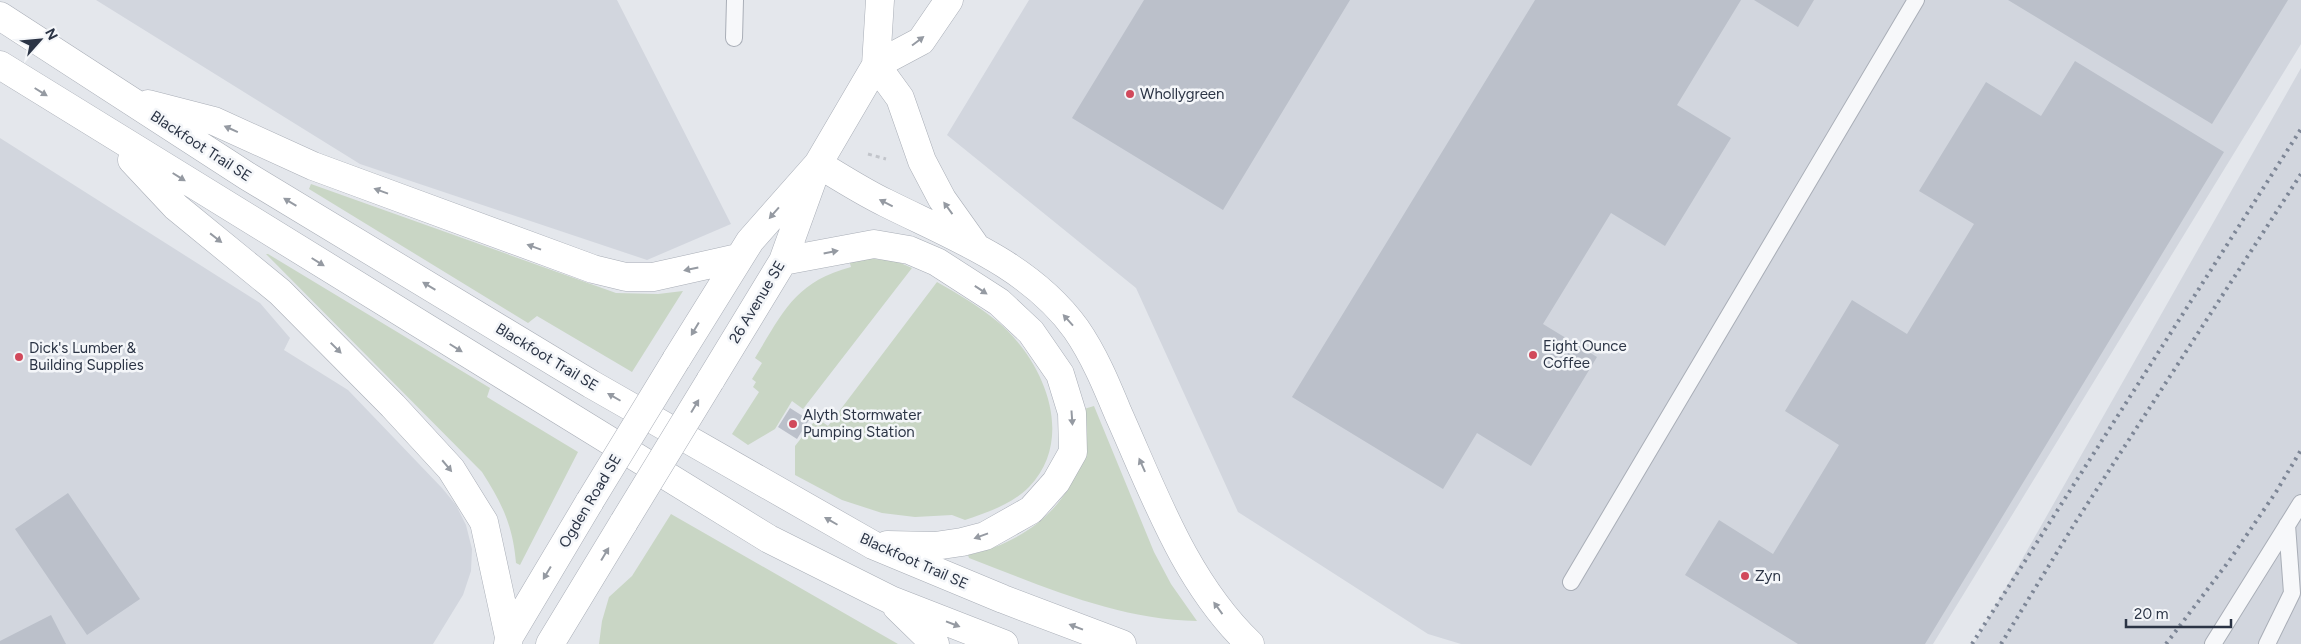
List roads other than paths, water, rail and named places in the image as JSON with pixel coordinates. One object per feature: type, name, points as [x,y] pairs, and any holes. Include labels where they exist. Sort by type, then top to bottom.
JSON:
[{"type":"main road","name":"26 Avenue SE","points":[[559,638],[624,522],[783,261],[818,164],[876,65],[880,0]]},
{"type":"main road","points":[[948,0],[921,41],[876,65],[900,98],[922,161],[942,199],[977,247]]},
{"type":"main road","name":"Blackfoot Trail SE","points":[[0,16],[247,176],[591,384],[873,545],[1003,599],[1122,644]]},
{"type":"main road","points":[[0,66],[769,539],[891,600],[1004,644]]},
{"type":"main road","points":[[124,97],[214,121],[313,166],[593,269],[626,277],[653,277],[738,258]]},
{"type":"main road","points":[[105,132],[176,207],[280,292],[393,406],[450,469],[484,522],[509,641]]},
{"type":"main road","name":"26 Avenue SE","points":[[676,360],[750,241],[818,164]]},
{"type":"main road","points":[[818,164],[884,203],[977,247],[1035,284],[1075,328],[1096,362],[1190,570],[1230,625],[1250,644]]},
{"type":"main road","points":[[783,261],[874,244],[908,250],[937,262],[998,302],[1031,332],[1060,374],[1072,413],[1073,452],[1056,482],[1031,510],[985,536],[962,542],[935,546],[873,545]]},
{"type":"main road","name":"Ogden Road SE","points":[[509,641],[590,501],[676,360]]},
{"type":"main road","points":[[891,600],[935,644]]},
{"type":"lane","points":[[734,38],[735,0]]},
{"type":"lane","points":[[1571,582],[1916,0]]},
{"type":"lane","points":[[2213,644],[2301,503]]},
{"type":"lane","points":[[2267,644],[2292,593],[2287,525]]},
{"type":"railway","points":[[1972,644],[2301,129]]},
{"type":"railway","points":[[2001,644],[2075,523],[2301,174]]},
{"type":"railway","points":[[2166,644],[2229,561],[2276,492],[2301,450]]},
{"type":"place","name":"Whollygreen","points":[[1130,94]]},
{"type":"place","name":"Eight Ounce Coffee","points":[[1533,355]]},
{"type":"place","name":"Dick's Lumber & Building Supplies","points":[[19,357]]},
{"type":"place","name":"Alyth Stormwater Pumping Station","points":[[793,424]]},
{"type":"place","name":"Zyn","points":[[1745,576]]}]
